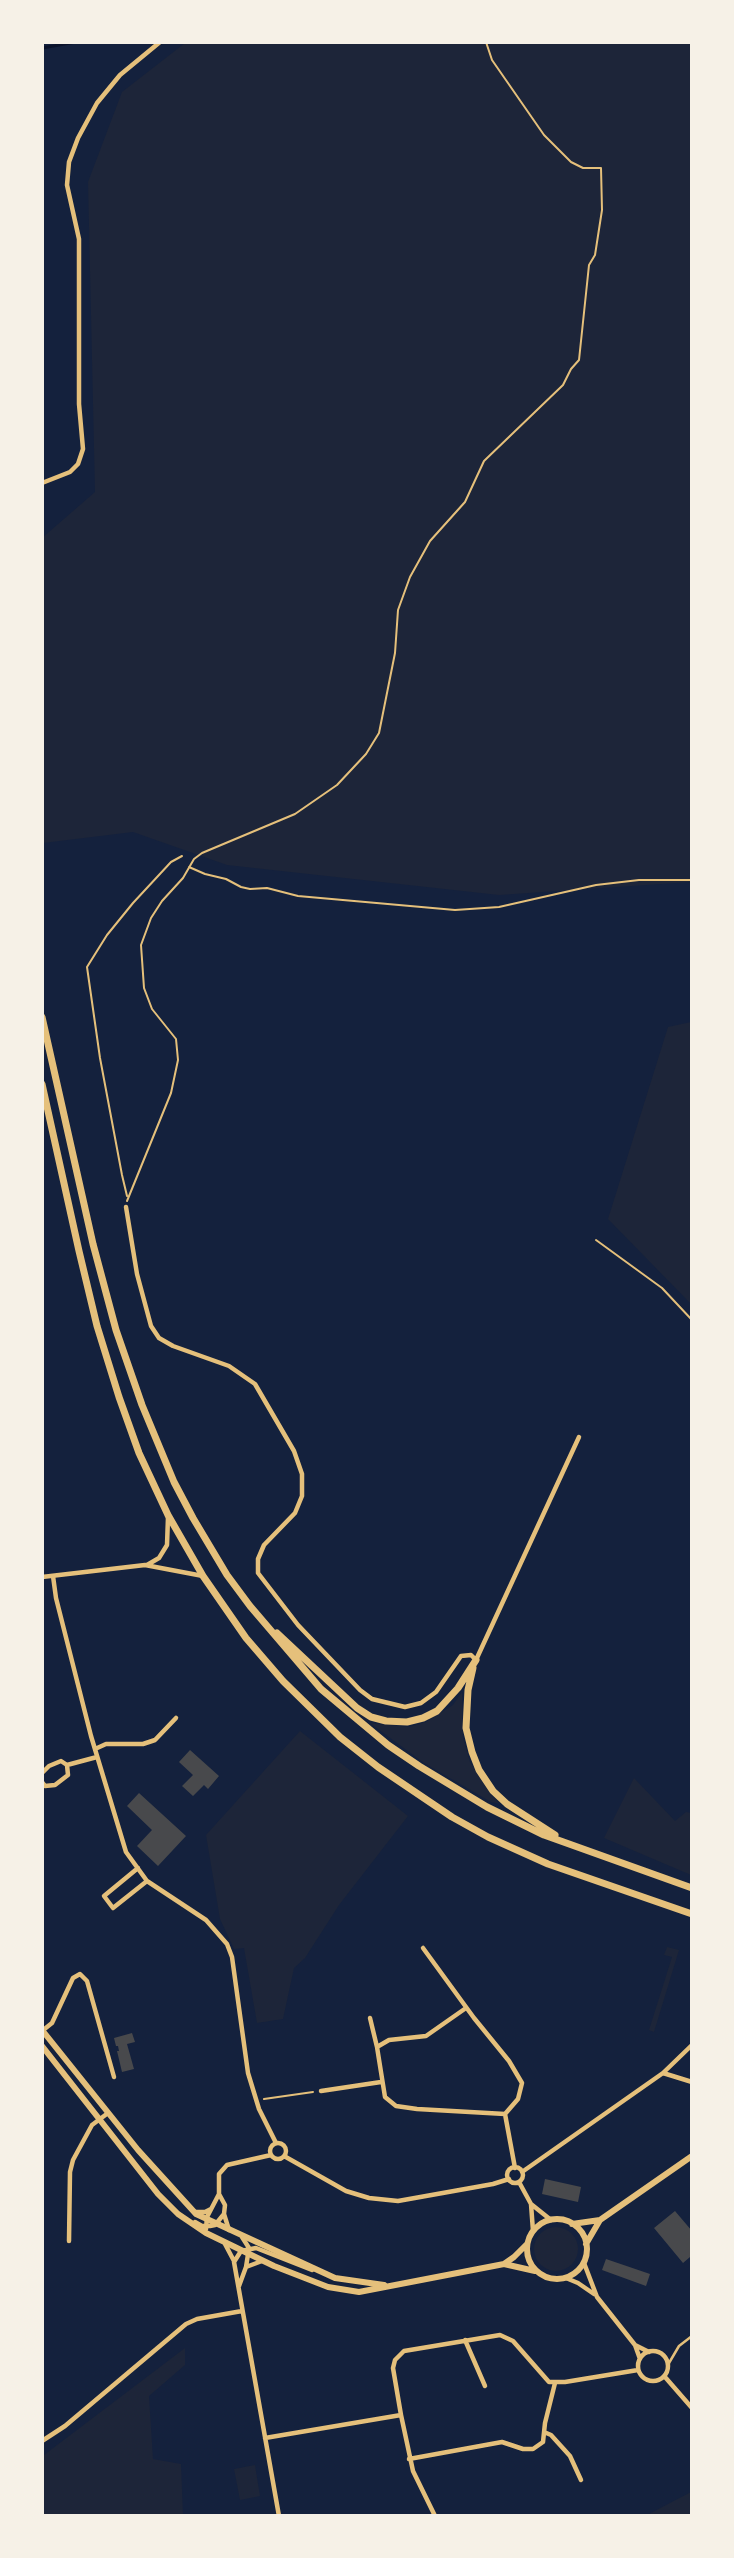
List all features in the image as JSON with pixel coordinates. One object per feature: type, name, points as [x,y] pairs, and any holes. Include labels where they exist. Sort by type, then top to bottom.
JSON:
[{"type":"main road","points":[[42,1017],[93,1244],[116,1330],[142,1405],[174,1482],[193,1518],[250,1606],[321,1689],[388,1745],[487,1807],[575,1847],[692,1888]]},
{"type":"main road","points":[[42,1084],[97,1326],[119,1398],[139,1453],[168,1515],[203,1576],[246,1638],[283,1681],[340,1737],[415,1793],[474,1829],[518,1851],[585,1878],[692,1914]]},
{"type":"main road","points":[[250,1606],[357,1708],[372,1717],[386,1721],[407,1722],[423,1718],[437,1711],[458,1688],[476,1660]]},
{"type":"main road","points":[[476,1660],[468,1690],[466,1728],[479,1770],[493,1791],[507,1804],[575,1847]]},
{"type":"main road","points":[[43,2031],[108,2113],[206,2227]]},
{"type":"main road","points":[[42,2046],[169,2205],[206,2227],[224,2242],[241,2251],[249,2251],[263,2261],[328,2287],[346,2291],[373,2290],[388,2285],[504,2264],[514,2258],[527,2244],[533,2230],[551,2220],[562,2220],[572,2224],[579,2229],[586,2244]]},
{"type":"main road","points":[[504,2264],[535,2271],[549,2279],[566,2278],[579,2270],[584,2263],[586,2244],[600,2220],[692,2156]]},
{"type":"main road","points":[[572,2224],[600,2220]]},
{"type":"main road","points":[[206,2227],[215,2225],[348,2282],[388,2285]]},
{"type":"main road","points":[[527,2244],[529,2263],[535,2271]]},
{"type":"street","points":[[42,483],[70,472],[78,464],[83,449],[79,404],[79,239],[66,185],[69,162],[78,138],[97,103],[120,75],[160,42]]},
{"type":"street","points":[[126,1207],[137,1274],[151,1326],[159,1338],[172,1346],[229,1366],[245,1375],[255,1384],[294,1451],[302,1474],[302,1496],[295,1513],[264,1545],[258,1559],[258,1573],[298,1625],[360,1690],[372,1699],[405,1707],[422,1703],[436,1692],[461,1656],[471,1655],[476,1660],[579,1437]]},
{"type":"street","points":[[146,1565],[159,1558],[167,1545],[168,1515]]},
{"type":"street","points":[[42,1577],[146,1565],[203,1576]]},
{"type":"street","points":[[53,1576],[56,1598],[97,1757],[126,1852],[147,1881],[206,1920],[226,1944],[232,1958],[248,2073],[256,2100],[276,2143],[285,2148],[284,2156]]},
{"type":"street","points":[[95,1749],[106,1744],[143,1744],[155,1740],[176,1718]]},
{"type":"street","points":[[42,1773],[49,1766],[61,1761],[67,1765],[97,1757]]},
{"type":"street","points":[[42,1782],[45,1786],[55,1785],[68,1775],[67,1765]]},
{"type":"street","points":[[138,1868],[104,1896],[113,1908],[147,1881]]},
{"type":"street","points":[[423,1948],[466,2008],[509,2061],[522,2083],[518,2099],[505,2114]]},
{"type":"street","points":[[43,2031],[52,2023],[74,1978],[80,1974],[87,1981],[114,2077]]},
{"type":"street","points":[[377,2047],[389,2040],[426,2036],[466,2008]]},
{"type":"street","points":[[370,2018],[385,2097],[396,2106],[505,2114]]},
{"type":"street","points":[[551,2220],[531,2204],[519,2182],[522,2172],[663,2073],[692,2045]]},
{"type":"street","points":[[663,2073],[692,2082]]},
{"type":"street","points":[[321,2090],[382,2082]]},
{"type":"street","points":[[69,2241],[70,2172],[73,2160],[88,2131],[100,2118],[108,2113]]},
{"type":"street","points":[[505,2114],[515,2168],[522,2172]]},
{"type":"street","points":[[271,2155],[271,2148],[276,2143]]},
{"type":"street","points":[[230,2232],[220,2194],[219,2174],[227,2165],[271,2155],[279,2159],[284,2156]]},
{"type":"street","points":[[284,2156],[346,2191],[369,2198],[398,2201],[493,2184],[509,2179]]},
{"type":"street","points":[[515,2168],[508,2172],[509,2179],[513,2183],[519,2182]]},
{"type":"street","points":[[206,2227],[212,2208],[220,2194]]},
{"type":"street","points":[[531,2204],[533,2230]]},
{"type":"street","points":[[193,2212],[205,2212],[212,2208]]},
{"type":"street","points":[[215,2225],[224,2214]]},
{"type":"street","points":[[238,2293],[249,2251],[242,2237]]},
{"type":"street","points":[[224,2242],[234,2262],[279,2516]]},
{"type":"street","points":[[249,2251],[261,2250],[293,2265],[326,2274]]},
{"type":"street","points":[[234,2262],[241,2251]]},
{"type":"street","points":[[246,2268],[253,2263],[263,2261]]},
{"type":"street","points":[[584,2263],[597,2297]]},
{"type":"street","points":[[566,2278],[578,2283],[597,2297],[635,2345],[640,2359],[638,2370],[643,2378],[652,2382],[665,2377]]},
{"type":"street","points":[[42,2441],[65,2426],[186,2324],[197,2319],[242,2312]]},
{"type":"street","points":[[435,2516],[409,2459],[392,2368],[398,2355],[404,2351],[500,2335],[507,2337],[544,2378],[555,2384],[638,2370]]},
{"type":"street","points":[[465,2340],[484,2386]]},
{"type":"street","points":[[635,2345],[649,2352],[660,2352],[669,2363],[665,2377]]},
{"type":"street","points":[[640,2359],[649,2352]]},
{"type":"street","points":[[665,2377],[692,2408]]},
{"type":"street","points":[[409,2459],[502,2442],[533,2449],[543,2442],[546,2417],[555,2384]]},
{"type":"street","points":[[265,2438],[401,2415]]},
{"type":"street","points":[[544,2432],[551,2435],[570,2456],[581,2480]]},
{"type":"lane","points":[[669,2363],[679,2346],[692,2336]]},
{"type":"path","points":[[126,1207],[128,1196],[172,1093],[178,1060],[176,1039],[152,1009],[144,988],[142,944],[151,918],[162,901],[184,878],[194,859],[202,852],[295,814],[337,785],[366,754],[379,733],[395,653],[398,610],[410,577],[430,541],[465,502],[484,461],[563,385],[571,369],[579,360],[589,265],[595,256],[602,210],[601,168],[583,168],[571,162],[544,134],[492,60],[486,42]]},
{"type":"path","points":[[128,1196],[122,1175],[100,1058],[87,967],[107,935],[133,903],[171,862],[182,856]]},
{"type":"path","points":[[189,867],[250,889],[267,888],[298,896],[320,896],[456,910],[499,907],[596,885],[634,880],[692,880]]},
{"type":"path","points":[[596,1240],[662,1288],[692,1320]]},
{"type":"path","points":[[256,2100],[321,2090]]},
{"type":"shaded area","points":[[185,43],[691,43],[691,882],[499,895],[227,865],[133,832],[43,843],[42,538],[95,492],[88,182],[122,92]]},
{"type":"shaded area","points":[[692,1022],[691,1304],[608,1219],[668,1027]]},
{"type":"shaded area","points":[[462,1692],[463,1737],[470,1762],[491,1795],[500,1804],[491,1802],[424,1763],[370,1723],[409,1727],[426,1722],[453,1705]]},
{"type":"shaded area","points":[[300,1731],[408,1816],[339,1905],[305,1958],[294,1968],[283,2019],[257,2023],[244,1948],[234,1949],[220,1919],[206,1835]]},
{"type":"shaded area","points":[[634,1778],[675,1821],[686,1812],[691,1813],[691,1875],[604,1838]]},
{"type":"shaded area","points":[[667,1947],[679,1950],[654,2032],[649,2030],[672,1957],[664,1955]]},
{"type":"shaded area","points":[[556,2227],[568,2231],[574,2237],[578,2249],[574,2261],[568,2267],[556,2271],[544,2267],[538,2261],[534,2249],[538,2237],[544,2231]]},
{"type":"shaded area","points":[[185,2348],[185,2365],[149,2396],[153,2459],[181,2464],[183,2515],[43,2515],[44,2455]]},
{"type":"shaded area","points":[[255,2465],[260,2496],[240,2500],[234,2469]]},
{"type":"shaded area","points":[[691,2492],[691,2515],[647,2515]]},
{"type":"building","points":[[190,1750],[219,1776],[208,1789],[204,1785],[193,1796],[182,1786],[193,1775],[179,1762]]},
{"type":"building","points":[[139,1793],[186,1836],[158,1866],[137,1846],[152,1830],[127,1806]]},
{"type":"building","points":[[132,2033],[135,2042],[127,2044],[134,2069],[122,2072],[117,2051],[119,2051],[118,2046],[116,2046],[114,2038]]},
{"type":"building","points":[[545,2179],[581,2187],[578,2202],[542,2194]]},
{"type":"building","points":[[675,2211],[692,2231],[692,2259],[690,2257],[683,2263],[654,2228]]},
{"type":"building","points":[[606,2259],[650,2274],[646,2286],[602,2270]]},
{"type":"waterway","points":[[42,48],[76,42]]}]
